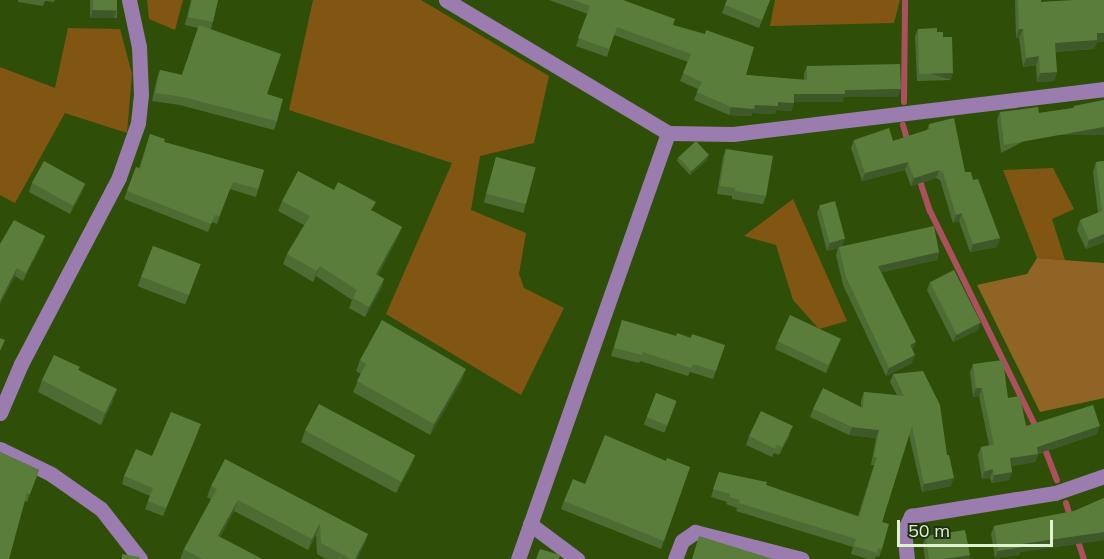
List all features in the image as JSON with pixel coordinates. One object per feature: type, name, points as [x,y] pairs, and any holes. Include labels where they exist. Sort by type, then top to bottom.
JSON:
[{"type":"street","points":[[0,413],[21,364],[119,177],[138,123],[141,94],[139,47],[129,0]]},
{"type":"street","points":[[446,0],[668,133],[733,134],[1104,89]]},
{"type":"street","points":[[518,559],[668,133]]},
{"type":"street","points":[[0,449],[51,474],[101,509],[140,559]]},
{"type":"street","points":[[907,559],[904,531],[911,516],[1055,493],[1104,476]]},
{"type":"street","points":[[530,524],[577,559]]},
{"type":"street","points":[[675,559],[682,541],[695,532],[801,559]]},
{"type":"shaded area","points":[[147,0],[183,0],[175,30],[149,19]]},
{"type":"shaded area","points":[[313,0],[421,0],[549,76],[534,143],[480,156],[471,210],[526,233],[519,274],[524,288],[564,308],[521,395],[386,314],[452,163],[289,110]]},
{"type":"shaded area","points":[[775,0],[900,0],[894,23],[770,26]]},
{"type":"shaded area","points":[[68,28],[120,29],[132,74],[127,133],[65,113],[15,203],[0,195],[0,67],[55,88]]},
{"type":"shaded area","points":[[1053,168],[1074,209],[1052,219],[1065,260],[1037,258],[1003,170]]},
{"type":"shaded area","points":[[793,199],[847,321],[819,329],[793,300],[776,245],[744,236]]},
{"type":"shaded area","points":[[1037,258],[1104,263],[1104,398],[1040,412],[977,285],[1027,274]]},
{"type":"building","points":[[93,0],[117,0],[117,10],[93,10]]},
{"type":"building","points":[[192,0],[218,0],[213,22],[188,17]]},
{"type":"building","points":[[573,0],[623,0],[675,19],[673,25],[705,34],[706,30],[754,47],[746,75],[807,80],[807,66],[900,64],[901,89],[845,90],[845,94],[794,94],[794,103],[778,102],[778,106],[755,105],[754,109],[731,107],[697,92],[702,82],[683,73],[691,54],[617,27],[609,49],[578,38],[590,6]]},
{"type":"building","points":[[727,0],[770,0],[762,20],[725,5]]},
{"type":"building","points":[[1018,0],[1041,0],[1041,2],[1104,0],[1104,33],[1097,33],[1097,40],[1055,43],[1057,72],[1040,73],[1039,56],[1026,58],[1023,29],[1019,29]]},
{"type":"building","points":[[199,25],[281,54],[267,94],[283,99],[277,121],[183,97],[155,93],[160,70],[182,75]]},
{"type":"building","points":[[937,28],[937,32],[943,32],[943,37],[952,37],[953,73],[919,74],[918,29]]},
{"type":"building","points":[[1104,100],[1104,127],[1004,145],[1000,112],[1038,107],[1039,113],[1074,108],[1074,106]]},
{"type":"building","points":[[954,118],[965,172],[971,172],[973,180],[978,179],[1000,238],[973,244],[962,213],[956,215],[943,172],[939,170],[914,178],[908,162],[865,173],[854,140],[889,128],[893,141],[930,129],[929,124]]},
{"type":"building","points":[[150,134],[165,139],[164,142],[264,170],[258,189],[233,182],[219,216],[215,215],[211,224],[127,191],[136,167],[140,169]]},
{"type":"building","points":[[696,141],[709,155],[691,171],[678,157]]},
{"type":"building","points":[[726,149],[773,156],[766,196],[720,186]]},
{"type":"building","points":[[496,157],[536,168],[526,204],[486,194]]},
{"type":"building","points":[[44,161],[85,184],[73,206],[32,183]]},
{"type":"building","points":[[1104,161],[1104,234],[1089,240],[1080,220],[1102,211],[1096,162]]},
{"type":"building","points":[[298,171],[334,190],[338,182],[376,202],[371,210],[402,227],[376,274],[384,279],[369,307],[353,298],[357,290],[320,266],[317,271],[287,254],[310,216],[282,201]]},
{"type":"building","points":[[835,201],[845,239],[830,243],[820,205]]},
{"type":"building","points":[[14,220],[45,236],[26,273],[17,268],[0,301],[0,244]]},
{"type":"building","points":[[934,226],[939,252],[878,266],[916,342],[910,345],[915,355],[889,368],[846,277],[839,247]]},
{"type":"building","points":[[153,246],[201,264],[189,295],[141,277]]},
{"type":"building","points":[[954,270],[981,323],[957,335],[930,282]]},
{"type":"building","points":[[790,315],[841,339],[828,365],[778,341]]},
{"type":"building","points":[[382,320],[466,369],[434,424],[357,381],[366,364],[360,360]]},
{"type":"building","points":[[622,320],[676,336],[677,333],[691,338],[692,334],[725,345],[716,371],[693,364],[691,368],[643,352],[642,355],[614,348]]},
{"type":"building","points":[[0,338],[5,340],[0,351]]},
{"type":"building","points":[[54,355],[80,367],[78,370],[117,389],[105,413],[42,380]]},
{"type":"building","points":[[1003,360],[1008,398],[1020,396],[1026,426],[1093,405],[1100,426],[1037,447],[1038,454],[1010,458],[1012,472],[994,475],[993,469],[985,471],[981,447],[994,445],[982,388],[976,388],[973,364]]},
{"type":"building","points":[[923,371],[940,405],[947,455],[949,455],[954,478],[924,484],[912,426],[882,522],[889,524],[882,549],[878,548],[877,553],[854,546],[856,539],[739,503],[740,500],[729,497],[730,494],[713,489],[719,472],[767,482],[766,485],[859,517],[877,457],[874,457],[879,430],[852,427],[813,409],[823,388],[863,408],[864,392],[904,396],[893,374]]},
{"type":"building","points":[[656,393],[677,401],[667,425],[647,417]]},
{"type":"building","points":[[319,404],[415,455],[401,482],[305,430]]},
{"type":"building","points":[[761,411],[793,426],[782,447],[777,445],[775,449],[749,436]]},
{"type":"building","points":[[171,412],[201,424],[166,508],[148,501],[153,488],[124,476],[136,449],[152,456]]},
{"type":"building","points":[[605,435],[666,461],[667,458],[690,467],[664,541],[564,501],[573,479],[585,484]]},
{"type":"building","points":[[0,452],[39,470],[30,494],[27,493],[9,559],[0,559]]},
{"type":"building","points":[[225,459],[368,534],[355,559],[321,543],[320,523],[312,539],[238,500],[218,536],[262,559],[202,559],[184,549],[217,489],[211,486]]},
{"type":"building","points":[[1104,498],[1104,532],[1021,544],[1022,547],[998,551],[994,526],[1074,511]]},
{"type":"building","points":[[965,530],[970,555],[929,559],[926,536]]},
{"type":"building","points":[[699,536],[773,559],[692,559]]},
{"type":"building","points":[[540,549],[560,555],[559,559],[536,559]]},
{"type":"building","points":[[122,554],[140,557],[139,559],[122,559]]},
{"type":"waterway","points":[[904,102],[905,0]]},
{"type":"waterway","points":[[903,125],[908,142]]},
{"type":"waterway","points":[[919,178],[930,211],[1037,429]]},
{"type":"waterway","points":[[1043,444],[1057,480]]},
{"type":"waterway","points":[[1066,503],[1071,519]]},
{"type":"waterway","points":[[1077,538],[1084,559]]}]
